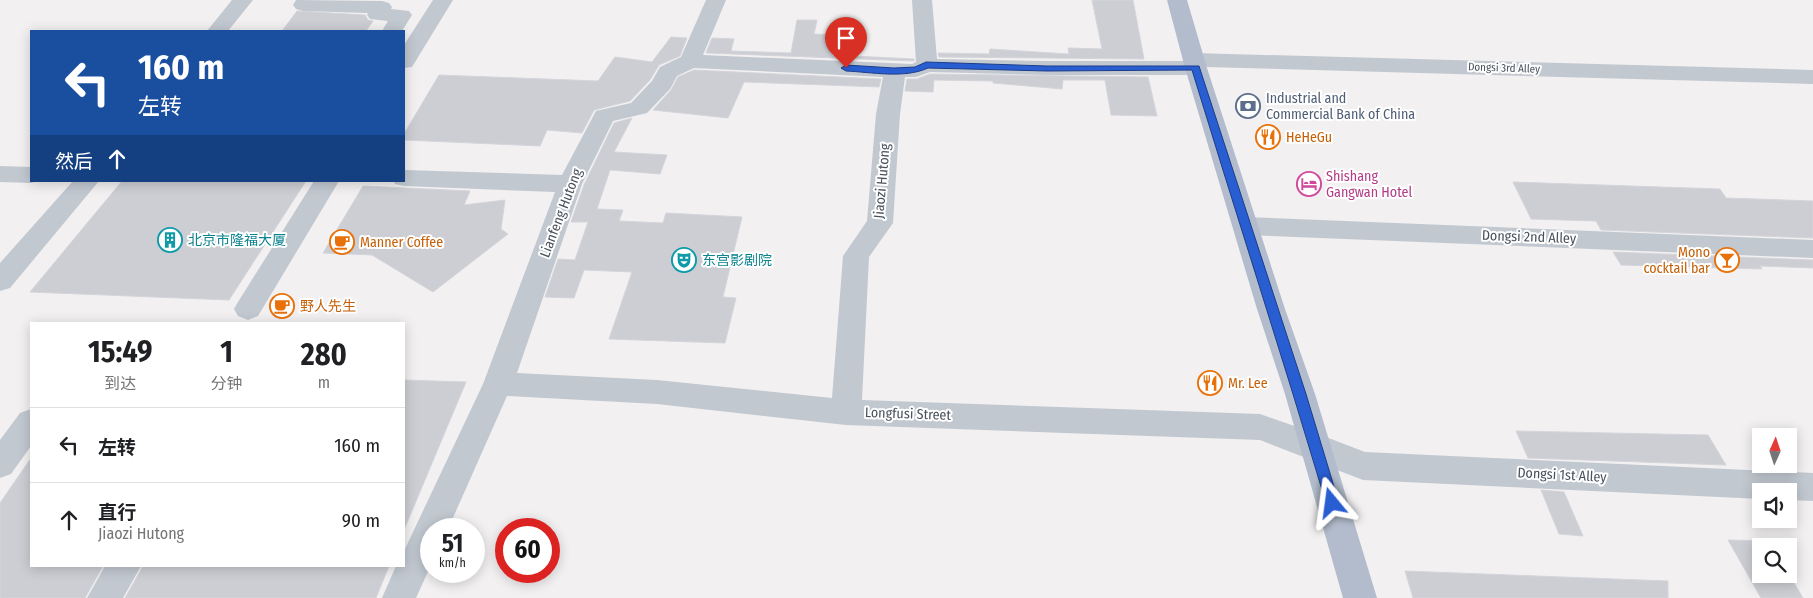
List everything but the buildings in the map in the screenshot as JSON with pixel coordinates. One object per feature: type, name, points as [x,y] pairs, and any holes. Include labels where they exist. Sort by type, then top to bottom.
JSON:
[{"type":"main road","points":[[1177,0],[1195,64],[1315,446],[1360,598]]},
{"type":"street","points":[[218,30],[243,0]]},
{"type":"street","points":[[307,0],[303,5],[382,7],[377,15],[402,15],[393,30]]},
{"type":"street","points":[[405,58],[443,0]]},
{"type":"street","points":[[690,61],[716,0]]},
{"type":"street","points":[[894,71],[916,70],[926,65],[922,0]]},
{"type":"street","name":"Lianfeng Hutong","points":[[399,598],[498,384],[570,184],[604,116],[639,108],[662,84],[668,72],[690,61],[894,71]]},
{"type":"street","name":"Dongsi 3rd Alley","points":[[926,65],[1047,68],[1195,64],[1813,77]]},
{"type":"street","name":"Jiaozi Hutong","points":[[846,412],[856,256],[880,223],[888,114],[894,71]]},
{"type":"street","points":[[0,174],[30,175]]},
{"type":"street","points":[[405,178],[570,184]]},
{"type":"street","points":[[0,281],[87,182]]},
{"type":"street","points":[[248,309],[327,182]]},
{"type":"street","name":"Dongsi 2nd Alley","points":[[1246,226],[1813,248]]},
{"type":"street","name":"Longfusi Street","points":[[498,384],[657,392],[846,412],[1260,427],[1315,446]]},
{"type":"street","points":[[0,464],[30,423]]},
{"type":"street","name":"Dongsi 1st Alley","points":[[1315,446],[1363,466],[1813,487]]},
{"type":"street","points":[[104,598],[123,567]]},
{"type":"place","name":"Industrial and Commercial Bank of China","points":[[1248,106]]},
{"type":"place","name":"HeHeGu","points":[[1268,137]]},
{"type":"place","name":"Shishang Gangwan Hotel","points":[[1309,184]]},
{"type":"place","name":"北京市隆福大厦","points":[[170,240]]},
{"type":"place","name":"Manner Coffee","points":[[342,242]]},
{"type":"place","name":"东宫影剧院","points":[[684,260]]},
{"type":"place","name":"Mono cocktail bar","points":[[1727,260]]},
{"type":"place","name":"野人先生","points":[[282,306]]},
{"type":"place","name":"Mr. Lee","points":[[1210,383]]},
{"type":"route","points":[[846,68],[894,71],[916,70],[926,65],[1047,68],[1196,68],[1271,309],[1300,394],[1332,503]]}]
